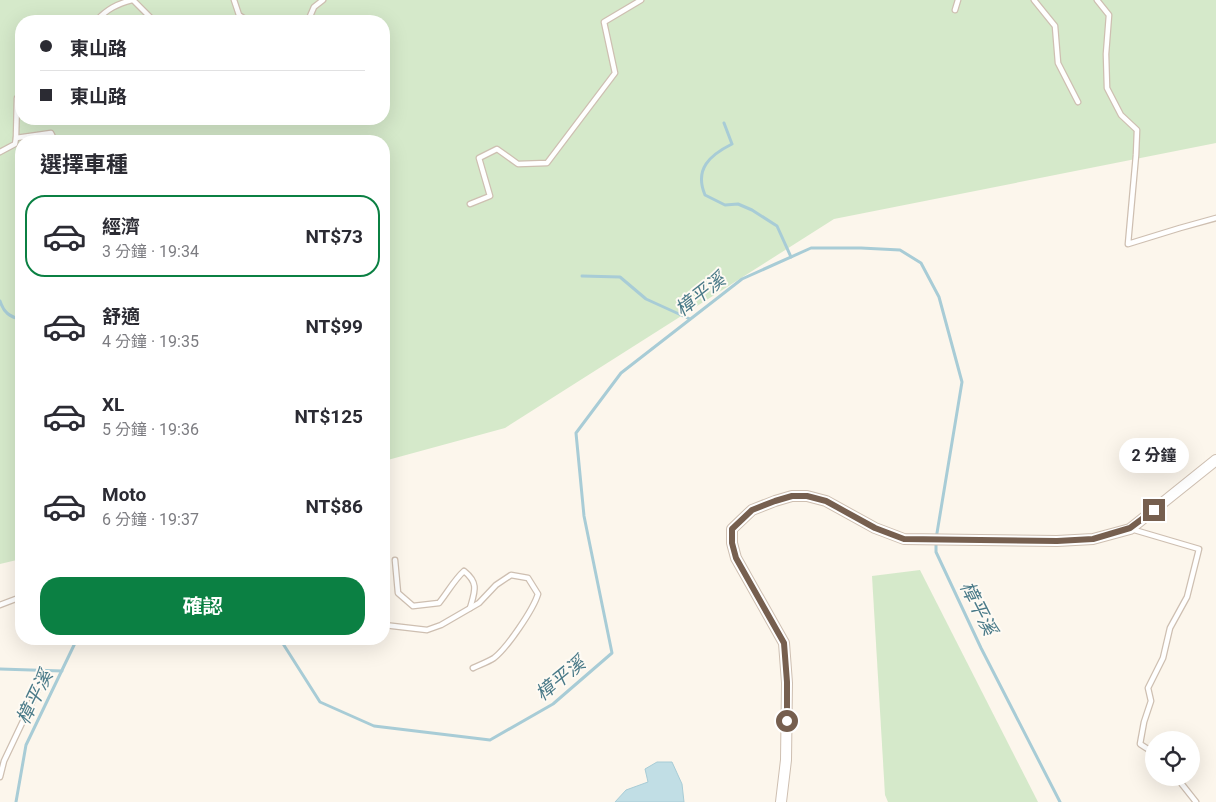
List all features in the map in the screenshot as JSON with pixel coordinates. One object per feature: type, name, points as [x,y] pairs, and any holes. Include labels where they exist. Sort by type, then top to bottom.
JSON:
[{"type":"street","points":[[781,802],[786,760],[787,682],[784,643],[736,558],[732,543],[732,529],[752,510],[792,496],[807,496],[826,501],[875,528],[904,539],[1057,541],[1093,539],[1130,528],[1216,460]]},
{"type":"lane","points":[[101,15],[116,4],[133,0],[148,15]]},
{"type":"lane","points":[[234,0],[239,15]]},
{"type":"lane","points":[[310,15],[314,6],[323,0]]},
{"type":"lane","points":[[470,204],[490,196],[480,158],[497,149],[518,164],[547,163],[615,72],[604,22],[641,0]]},
{"type":"lane","points":[[955,10],[958,0]]},
{"type":"lane","points":[[1034,0],[1055,26],[1058,63],[1078,102]]},
{"type":"lane","points":[[1097,0],[1109,15],[1106,54],[1107,88],[1121,115],[1136,130],[1133,197],[1128,244],[1216,218]]},
{"type":"lane","points":[[37,135],[51,133],[52,135]]},
{"type":"lane","points":[[0,152],[15,144]]},
{"type":"lane","points":[[1130,528],[1199,548],[1186,597],[1170,628],[1162,658],[1148,688],[1151,702],[1144,722],[1140,744],[1145,747]]},
{"type":"lane","points":[[395,560],[398,593],[413,606],[439,603],[449,592],[455,579],[464,570],[472,577],[476,590],[470,608]]},
{"type":"lane","points":[[390,626],[427,630],[441,625],[479,603],[496,585],[511,575],[528,578],[538,594],[534,606],[515,634],[494,657],[473,668]]},
{"type":"lane","points":[[0,605],[15,599]]},
{"type":"lane","points":[[0,778],[4,761],[42,682]]},
{"type":"lane","points":[[1183,786],[1196,802]]},
{"type":"green space","points":[[0,0],[1216,0],[1216,143],[834,219],[505,428],[390,459],[390,135],[15,135],[15,560],[0,564]]},
{"type":"green space","points":[[920,570],[1038,802],[888,802],[885,795],[872,576]]},
{"type":"water","points":[[657,762],[672,762],[682,784],[684,802],[615,802],[626,790],[648,782],[645,769]]},
{"type":"waterway","points":[[724,123],[732,144],[717,153],[706,164],[701,178],[705,195],[725,205],[738,204],[752,210],[777,226],[791,257]]},
{"type":"waterway","name":"樟平溪","points":[[284,645],[320,702],[374,726],[490,740],[553,704],[612,653],[584,516],[576,433],[621,373],[742,279],[811,248],[900,250],[921,263],[939,297],[962,382],[936,539],[936,552],[981,648],[1060,802]]},
{"type":"waterway","points":[[582,276],[620,277],[646,299],[690,319]]},
{"type":"waterway","points":[[0,301],[8,314],[15,318]]},
{"type":"waterway","name":"樟平溪","points":[[16,802],[26,745],[74,645]]},
{"type":"waterway","points":[[0,669],[62,671]]},
{"type":"route","points":[[787,721],[784,643],[736,558],[732,543],[732,529],[752,510],[792,496],[807,496],[826,501],[875,528],[904,539],[1057,541],[1093,539],[1130,528],[1146,518],[1154,510]]}]
